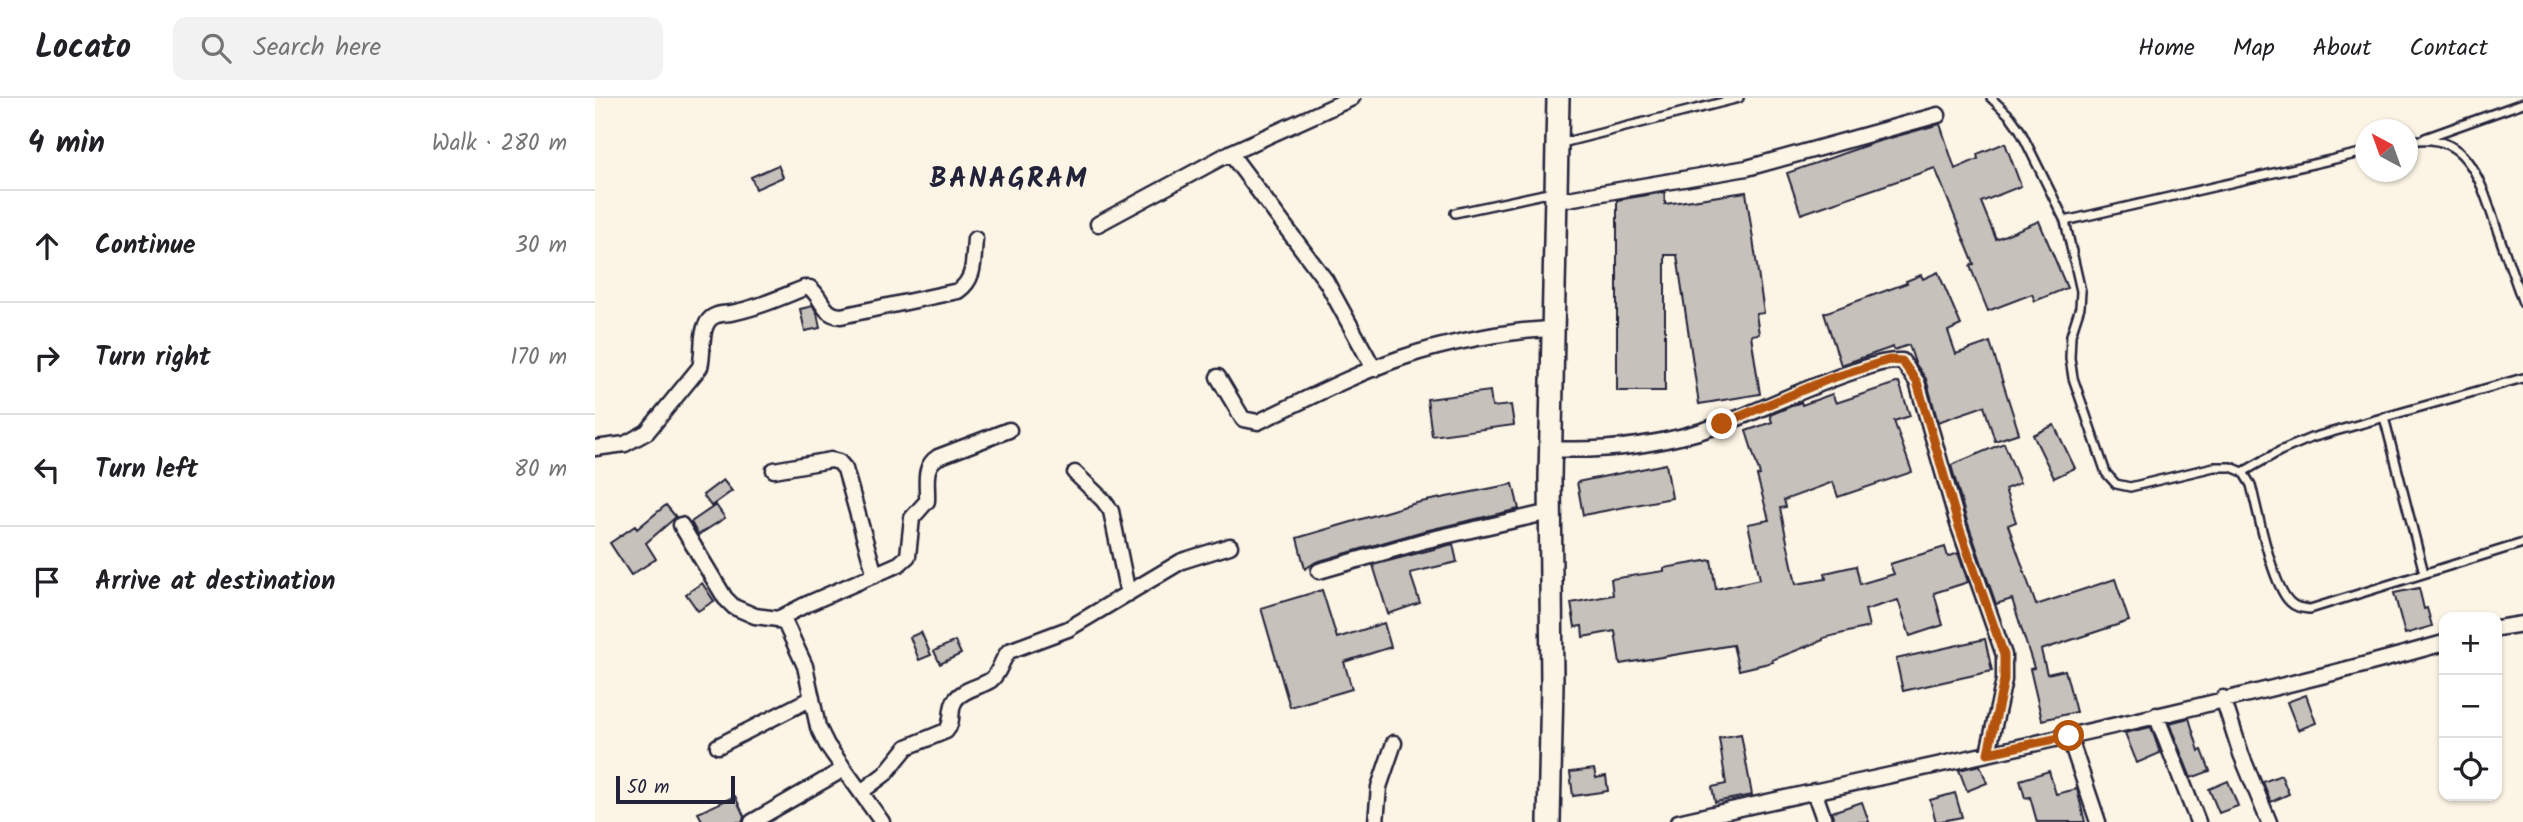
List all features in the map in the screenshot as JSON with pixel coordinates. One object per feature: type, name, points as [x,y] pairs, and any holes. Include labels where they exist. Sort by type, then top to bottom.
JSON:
[{"type":"main road","points":[[1549,822],[1552,684],[1550,512],[1559,98]]},
{"type":"street","points":[[1098,224],[1230,153],[1352,98]]},
{"type":"street","points":[[1556,196],[1747,168],[1938,115]]},
{"type":"street","points":[[1230,153],[1326,281],[1374,369]]},
{"type":"street","points":[[595,448],[625,444],[647,432],[700,366],[704,355],[704,331],[707,322],[715,316],[760,307],[804,288],[816,292],[825,310],[834,316],[958,291],[967,285],[972,276],[975,240]]},
{"type":"street","points":[[1218,377],[1243,419],[1258,422],[1374,369],[1414,354],[1486,337],[1533,329],[1555,329]]},
{"type":"street","points":[[1551,449],[1610,449],[1690,435],[1829,379],[1889,360],[1902,361],[1917,382],[1958,524],[2004,655],[2004,680],[1988,753]]},
{"type":"street","points":[[778,619],[899,564],[908,556],[912,518],[927,501],[927,470],[930,462],[1009,430]]},
{"type":"street","points":[[774,470],[831,460],[845,469],[875,575]]},
{"type":"street","points":[[1075,473],[1111,511],[1128,594]]},
{"type":"street","points":[[1319,571],[1423,541],[1550,512]]},
{"type":"street","points":[[681,525],[725,598],[734,607],[755,616],[778,619],[786,625],[805,666],[818,727],[827,745],[882,822]]},
{"type":"street","points":[[861,792],[885,774],[907,747],[946,730],[950,726],[954,701],[961,694],[997,674],[1009,651],[1068,629],[1182,561],[1230,546]]},
{"type":"street","points":[[2502,627],[2523,624]]},
{"type":"street","points":[[1678,822],[2069,736],[2339,672],[2439,644]]},
{"type":"street","points":[[718,746],[812,698]]},
{"type":"street","points":[[2223,698],[2241,754],[2269,822]]},
{"type":"street","points":[[2156,715],[2198,822]]},
{"type":"street","points":[[2069,736],[2098,822]]},
{"type":"street","points":[[1376,822],[1379,787],[1394,743]]},
{"type":"street","points":[[752,822],[844,769]]},
{"type":"street","points":[[1814,791],[1825,822]]},
{"type":"lane","points":[[1558,144],[1739,98]]},
{"type":"lane","points":[[1991,98],[2020,130],[2065,221],[2081,291],[2080,307],[2071,335],[2073,378],[2106,473],[2116,484],[2130,487],[2214,467],[2231,467],[2243,472],[2251,485],[2279,586],[2288,601],[2297,607],[2310,609],[2523,543]]},
{"type":"lane","points":[[2418,140],[2523,103]]},
{"type":"lane","points":[[2425,138],[2449,145],[2466,157],[2479,176],[2523,303]]},
{"type":"lane","points":[[2065,221],[2355,154]]},
{"type":"lane","points":[[1455,213],[1556,196]]},
{"type":"lane","points":[[2243,472],[2280,451],[2311,438],[2523,378]]},
{"type":"lane","points":[[2384,417],[2424,573]]},
{"type":"building","points":[[1940,124],[1955,169],[1978,159],[1977,154],[2005,143],[2021,186],[1981,202],[1996,239],[2039,221],[2067,288],[2035,301],[2032,294],[1988,311],[1970,266],[1974,264],[1935,168],[1801,214],[1787,173],[1876,142]]},
{"type":"building","points":[[778,165],[783,177],[756,189],[751,177]]},
{"type":"building","points":[[1665,192],[1665,204],[1746,192],[1764,313],[1756,314],[1759,334],[1751,335],[1760,394],[1699,404],[1677,255],[1665,255],[1665,391],[1617,391],[1617,200]]},
{"type":"building","points":[[1938,272],[1961,325],[1948,331],[1956,354],[1990,342],[2019,433],[1995,441],[1984,406],[1938,422],[1926,379],[1915,363],[1909,345],[1894,350],[1893,347],[1841,365],[1824,313],[1907,283],[1906,281],[1921,275],[1923,279]]},
{"type":"building","points":[[813,306],[820,328],[805,331],[800,309]]},
{"type":"building","points":[[1899,382],[1910,416],[1894,421],[1912,472],[1838,497],[1833,482],[1784,500],[1786,507],[1780,508],[1796,584],[1826,579],[1825,573],[1856,566],[1860,584],[1894,574],[1890,564],[1945,547],[1948,557],[1958,553],[1968,582],[1934,593],[1943,625],[1910,636],[1898,600],[1865,610],[1869,627],[1823,638],[1772,660],[1773,662],[1739,670],[1733,645],[1620,664],[1615,631],[1583,637],[1582,626],[1575,627],[1571,603],[1613,595],[1611,579],[1711,560],[1716,589],[1760,579],[1748,524],[1769,520],[1757,476],[1760,475],[1746,431],[1772,422],[1770,415],[1801,402],[1802,405],[1832,394],[1836,403]]},
{"type":"building","points":[[1490,391],[1492,407],[1511,405],[1514,425],[1432,436],[1427,399]]},
{"type":"building","points":[[2054,425],[2075,468],[2054,478],[2033,435]]},
{"type":"building","points":[[2004,443],[2020,483],[2005,489],[2016,522],[2008,525],[2036,605],[2115,579],[2129,621],[2041,650],[2047,674],[2065,670],[2076,712],[2042,720],[2030,669],[2034,668],[2012,599],[1996,604],[1951,465]]},
{"type":"building","points":[[1666,464],[1672,498],[1583,515],[1577,482]]},
{"type":"building","points":[[723,480],[732,491],[711,506],[703,495]]},
{"type":"building","points":[[1513,484],[1519,509],[1420,532],[1316,562],[1305,569],[1297,538],[1416,503]]},
{"type":"building","points":[[666,505],[676,517],[646,543],[656,559],[631,575],[610,543],[635,526],[637,529]]},
{"type":"building","points":[[716,505],[725,518],[698,535],[691,522]]},
{"type":"building","points":[[1453,544],[1457,562],[1410,573],[1420,603],[1388,614],[1373,565]]},
{"type":"building","points":[[702,583],[714,601],[698,611],[686,594]]},
{"type":"building","points":[[2419,588],[2432,626],[2405,634],[2394,593]]},
{"type":"building","points":[[1322,590],[1337,638],[1384,623],[1391,647],[1344,662],[1352,689],[1290,707],[1261,608]]},
{"type":"building","points":[[921,632],[931,655],[919,660],[910,637]]},
{"type":"building","points":[[1985,639],[1992,671],[1903,691],[1896,659]]},
{"type":"building","points":[[955,641],[961,654],[940,664],[934,651]]},
{"type":"building","points":[[2306,695],[2316,723],[2298,730],[2287,702]]},
{"type":"building","points":[[2189,718],[2199,751],[2202,750],[2210,771],[2191,778],[2169,723]]},
{"type":"building","points":[[2151,727],[2160,753],[2137,763],[2125,733]]},
{"type":"building","points":[[1741,734],[1752,795],[1715,802],[1712,787],[1726,784],[1719,738]]},
{"type":"building","points":[[1980,765],[1987,783],[1967,791],[1959,770]]},
{"type":"building","points":[[1594,769],[1596,778],[1606,776],[1608,791],[1573,796],[1570,772]]},
{"type":"building","points":[[2049,771],[2056,794],[2077,789],[2085,822],[2037,822],[2030,797],[2025,798],[2020,780]]},
{"type":"building","points":[[2281,775],[2289,794],[2271,802],[2263,782]]},
{"type":"building","points":[[2228,781],[2238,806],[2219,813],[2209,789]]},
{"type":"building","points":[[1955,793],[1962,817],[1936,822],[1930,800]]},
{"type":"building","points":[[735,796],[744,816],[742,822],[703,822],[698,813]]},
{"type":"building","points":[[1862,802],[1869,822],[1834,822],[1832,812]]},
{"type":"district","name":"BANAGRAM","points":[[1009,177]]},
{"type":"route","points":[[1722,424],[1829,379],[1889,360],[1902,361],[1917,382],[1958,524],[2004,655],[2004,680],[1988,753],[2069,736]]}]
